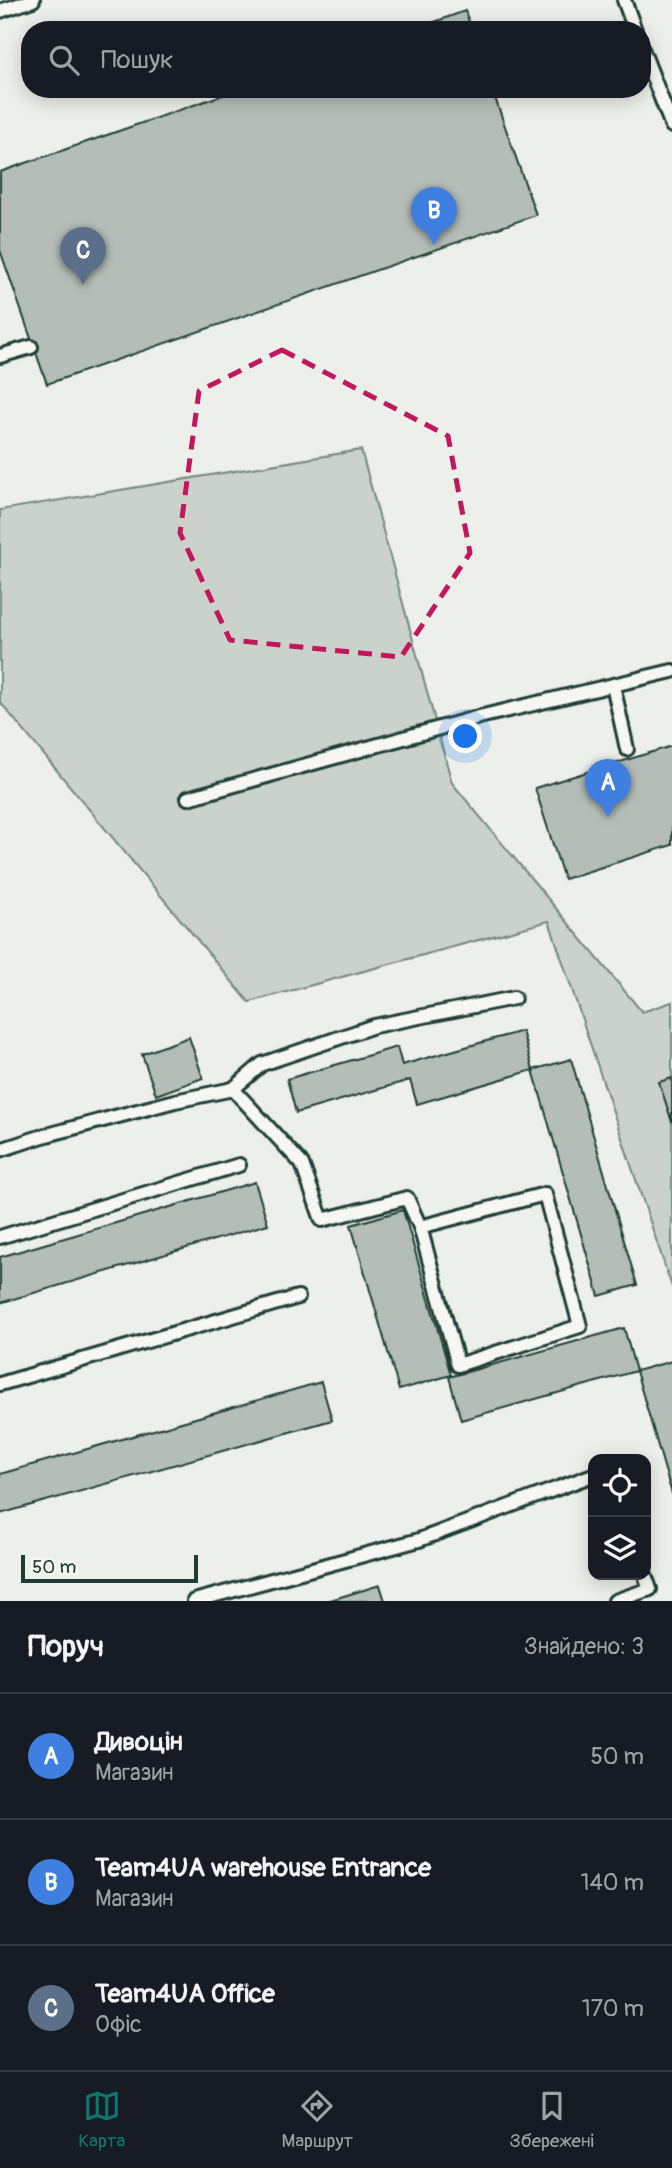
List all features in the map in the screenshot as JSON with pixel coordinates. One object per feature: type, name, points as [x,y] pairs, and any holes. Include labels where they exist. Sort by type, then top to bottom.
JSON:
[{"type":"lane","points":[[0,11],[33,0]]},
{"type":"lane","points":[[624,0],[632,21]]},
{"type":"lane","points":[[651,71],[672,125]]},
{"type":"lane","points":[[0,356],[31,348]]},
{"type":"lane","points":[[188,798],[479,718],[672,671]]},
{"type":"lane","points":[[613,685],[627,749]]},
{"type":"lane","points":[[0,1150],[175,1101],[233,1090],[262,1064],[374,1026],[514,998]]},
{"type":"lane","points":[[233,1090],[302,1164],[322,1220],[407,1198],[420,1227],[458,1364],[580,1326],[545,1194],[420,1227]]},
{"type":"lane","points":[[0,1237],[239,1165]]},
{"type":"lane","points":[[0,1384],[298,1297]]},
{"type":"lane","points":[[194,1601],[419,1540],[588,1477]]},
{"type":"lane","points":[[615,1601],[650,1589],[647,1580]]},
{"type":"highlighted area","points":[[282,350],[448,436],[470,553],[401,657],[230,640],[180,533],[199,391]]},
{"type":"shaded area","points":[[361,450],[452,783],[642,1012],[672,1002],[672,1287],[549,921],[249,1002],[0,702],[0,510]]},
{"type":"building","points":[[465,11],[469,21],[437,21]]},
{"type":"building","points":[[214,98],[495,98],[536,215],[47,384],[0,250],[0,172]]},
{"type":"building","points":[[672,746],[672,845],[564,879],[535,788]]},
{"type":"building","points":[[522,1031],[533,1070],[417,1104],[410,1080],[296,1113],[287,1079],[397,1047],[402,1065]]},
{"type":"building","points":[[189,1037],[203,1078],[156,1095],[142,1054]]},
{"type":"building","points":[[571,1059],[637,1285],[599,1296],[533,1070]]},
{"type":"building","points":[[672,1078],[672,1122],[659,1082]]},
{"type":"building","points":[[255,1182],[268,1224],[0,1303],[0,1257]]},
{"type":"building","points":[[403,1210],[451,1375],[399,1390],[351,1225]]},
{"type":"building","points":[[624,1328],[636,1371],[461,1420],[449,1377]]},
{"type":"building","points":[[672,1361],[672,1494],[636,1371]]},
{"type":"building","points":[[321,1382],[332,1420],[0,1514],[0,1474]]},
{"type":"building","points":[[380,1585],[385,1601],[327,1601]]},
{"type":"place","name":"Team4UA warehouse Entrance","points":[[434,245]]},
{"type":"place","name":"Team4UA Office","points":[[83,285]]},
{"type":"place","name":"Дивоцін","points":[[608,817]]}]
